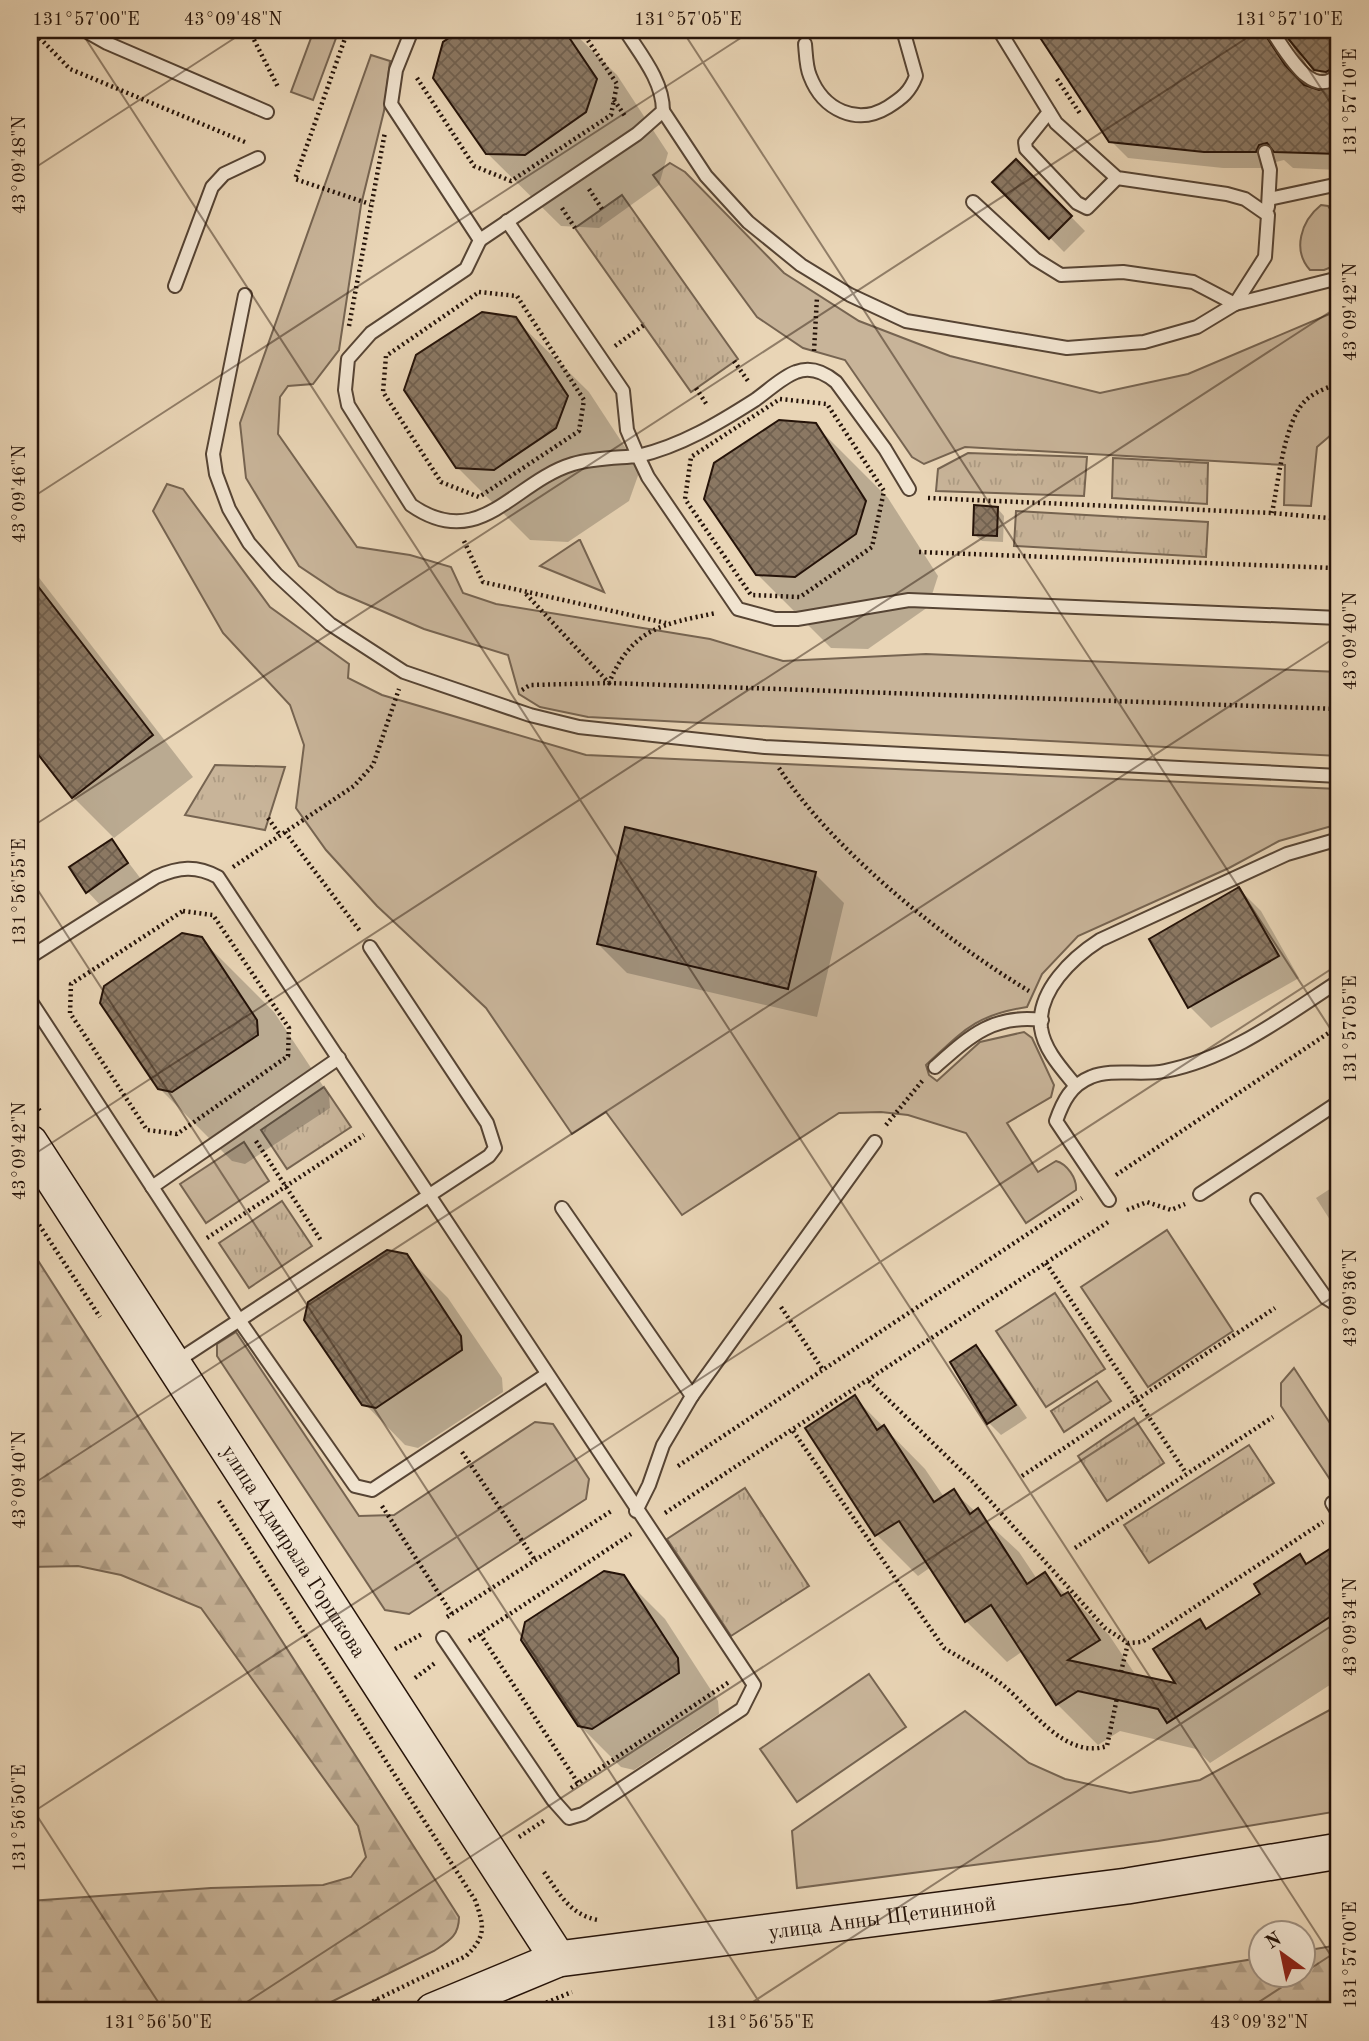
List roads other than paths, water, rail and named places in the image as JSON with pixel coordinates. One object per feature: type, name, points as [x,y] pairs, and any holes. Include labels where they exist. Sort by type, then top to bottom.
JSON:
[{"type":"main road","name":"улица Адмирала Горшкова","points":[[30,1143],[558,1959]]},
{"type":"main road","name":"улица Анны Щетининой","points":[[433,2011],[558,1959],[1127,1886],[1339,1851]]},
{"type":"lane","points":[[84,30],[107,43],[267,111]]},
{"type":"lane","points":[[412,30],[396,70],[391,104],[480,240]]},
{"type":"lane","points":[[625,30],[656,79],[663,97],[663,111],[706,176],[748,222],[818,275],[906,321],[1066,348],[1144,342],[1196,327],[1236,304],[1339,278]]},
{"type":"lane","points":[[805,44],[810,76],[818,90],[835,107],[851,117],[875,115],[905,96],[916,76],[903,30]]},
{"type":"lane","points":[[999,30],[1049,112],[1117,178],[1227,194],[1245,199],[1268,215]]},
{"type":"lane","points":[[1272,30],[1307,78],[1317,83],[1332,81],[1339,74]]},
{"type":"lane","points":[[663,111],[638,134],[480,240],[466,269],[371,333],[348,359],[345,370],[348,405],[411,505],[423,513],[454,522],[487,515],[572,464],[638,456],[670,447],[719,423],[796,372],[813,370],[836,382],[885,449],[909,489]]},
{"type":"lane","points":[[1049,112],[1025,142],[1026,149],[1077,203],[1087,208],[1117,178]]},
{"type":"lane","points":[[1236,304],[1265,257],[1270,170],[1265,152]]},
{"type":"lane","points":[[175,286],[212,187],[224,174],[258,158]]},
{"type":"lane","points":[[1269,199],[1339,184]]},
{"type":"lane","points":[[973,202],[1035,259],[1061,275],[1123,272],[1193,282],[1236,304]]},
{"type":"lane","points":[[507,221],[623,391],[627,430],[648,477],[738,609],[775,619],[797,619],[909,600],[1338,618],[1339,590]]},
{"type":"lane","points":[[245,295],[213,454],[216,474],[229,509],[249,543],[275,574],[354,642],[404,673],[504,708],[579,727],[765,747],[1339,776]]},
{"type":"lane","points":[[1075,1085],[1055,1060],[1041,1029],[1045,999],[1063,971],[1100,940],[1287,854],[1339,839]]},
{"type":"lane","points":[[30,957],[173,869],[191,867],[218,877],[645,1525],[754,1685],[743,1709],[583,1814],[569,1818],[557,1805],[443,1638]]},
{"type":"lane","points":[[174,1363],[489,1156],[495,1148],[493,1135],[370,947]]},
{"type":"lane","points":[[1109,1200],[1055,1121],[1062,1102],[1075,1085],[1094,1075],[1164,1072],[1202,1061],[1246,1041],[1339,981]]},
{"type":"lane","points":[[30,1000],[239,1320],[348,1477],[362,1490],[372,1490],[546,1375]]},
{"type":"lane","points":[[935,1067],[974,1033],[1000,1022],[1022,1018],[1042,1020]]},
{"type":"lane","points":[[152,1187],[338,1058]]},
{"type":"lane","points":[[1200,1194],[1339,1102]]},
{"type":"lane","points":[[632,1505],[649,1485],[663,1445],[692,1396],[875,1142]]},
{"type":"lane","points":[[1257,1200],[1326,1298],[1339,1306]]},
{"type":"lane","points":[[562,1208],[692,1396]]}]
